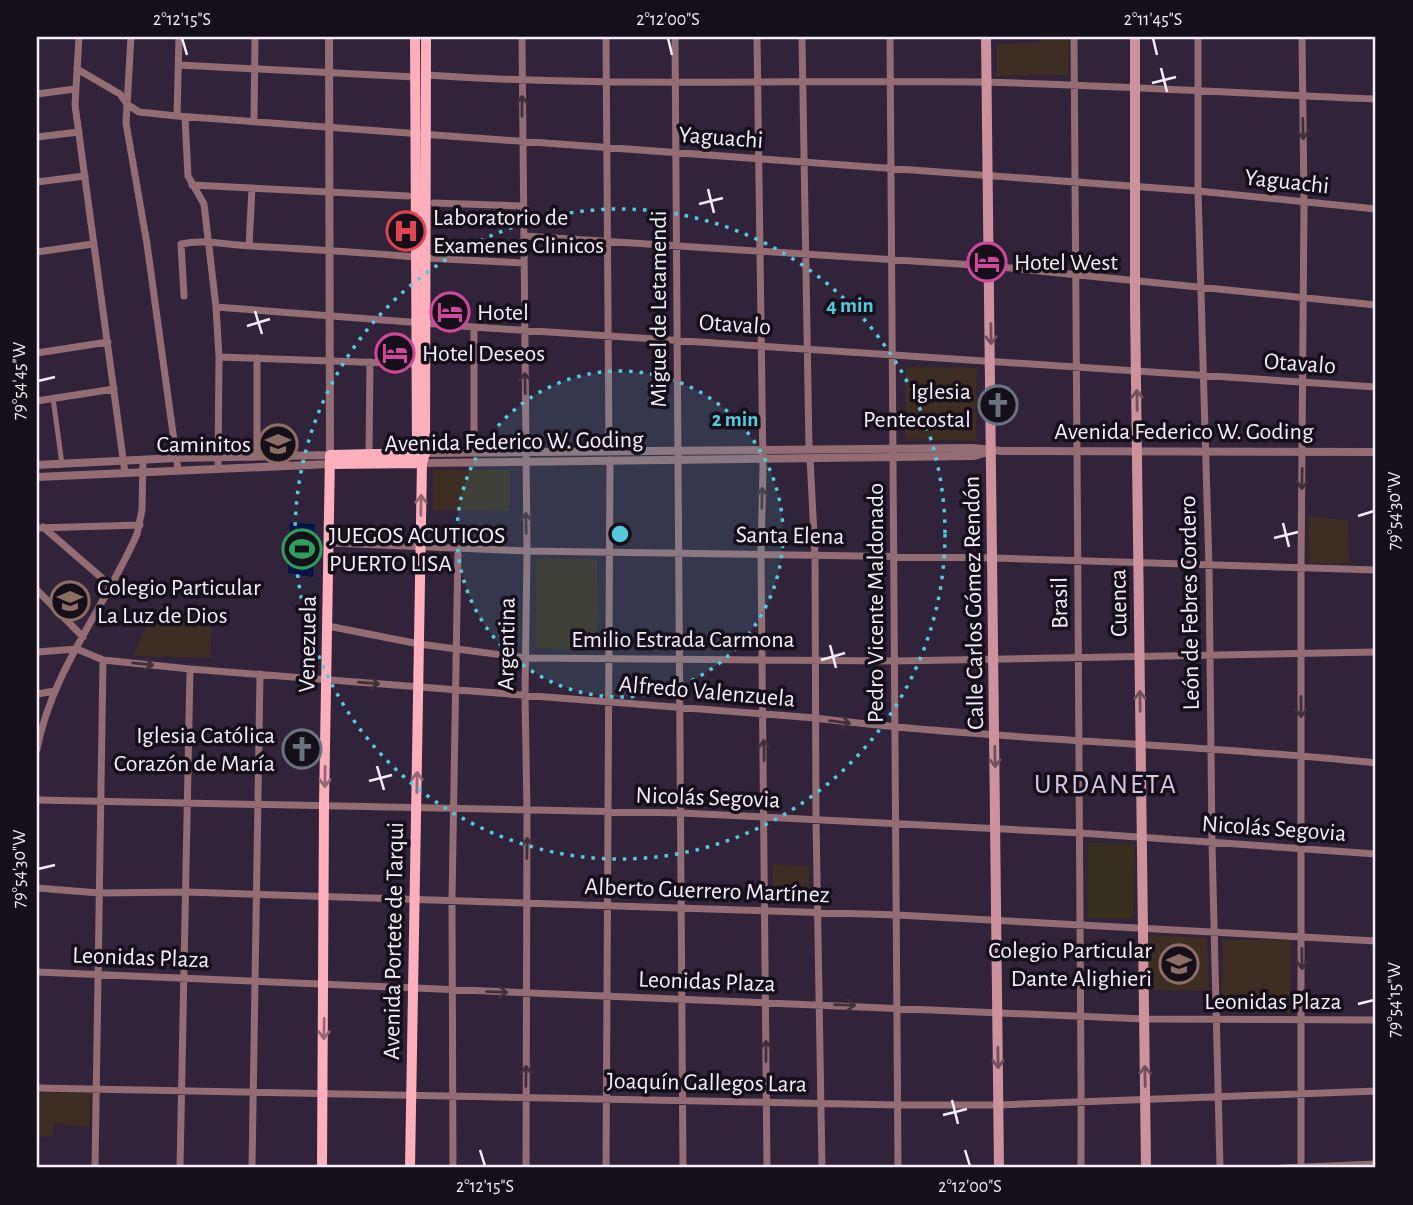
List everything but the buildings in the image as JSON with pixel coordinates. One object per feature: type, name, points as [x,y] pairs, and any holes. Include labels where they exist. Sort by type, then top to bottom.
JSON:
[{"type":"main road","name":"Avenida Portete de Tarqui","points":[[415,37],[421,76]]},
{"type":"main road","name":"Avenida Portete de Tarqui","points":[[411,1168],[421,456],[420,134],[421,76],[426,37]]},
{"type":"main road","name":"Calle Carlos Gómez Rendón","points":[[986,37],[999,1168]]},
{"type":"main road","name":"Cuenca","points":[[1135,37],[1135,279],[1146,1168]]},
{"type":"main road","name":"Avenida Portete de Tarqui","points":[[420,323],[416,363],[421,456]]},
{"type":"main road","name":"Avenida Federico W. Goding","points":[[330,459],[369,454],[421,456]]},
{"type":"main road","name":"Avenida Federico W. Goding","points":[[330,459],[421,456]]},
{"type":"main road","name":"Venezuela","points":[[322,1168],[324,804],[330,459]]},
{"type":"street","points":[[79,37],[75,89],[79,132],[125,473]]},
{"type":"street","points":[[131,37],[127,122],[178,470]]},
{"type":"street","points":[[179,37],[181,117],[188,176],[204,204],[216,307],[219,357],[218,468]]},
{"type":"street","points":[[254,121],[255,37]]},
{"type":"street","name":"Venezuela","points":[[329,37],[330,459]]},
{"type":"street","name":"Argentina","points":[[522,37],[527,551],[526,1168]]},
{"type":"street","points":[[606,37],[609,456],[606,1168]]},
{"type":"street","name":"Miguel de Letamendi","points":[[675,37],[682,813],[682,1168]]},
{"type":"street","points":[[757,37],[763,455],[761,554],[767,1168]]},
{"type":"street","points":[[802,37],[809,453],[815,555],[822,1168]]},
{"type":"street","name":"Pedro Vicente Maldonado","points":[[890,37],[898,1168]]},
{"type":"street","name":"Brasil","points":[[1074,37],[1081,1168]]},
{"type":"street","name":"León de Febres Cordero","points":[[1198,37],[1198,191],[1209,567],[1220,1168]]},
{"type":"street","points":[[1301,1168],[1304,203],[1302,37]]},
{"type":"street","points":[[178,65],[522,82],[987,82],[1376,99]]},
{"type":"street","name":"Yaguachi","points":[[77,69],[120,94],[127,104],[139,112],[181,117],[1198,191],[1376,209]]},
{"type":"street","points":[[37,94],[75,89]]},
{"type":"street","points":[[127,122],[139,112]]},
{"type":"street","points":[[37,137],[79,132]]},
{"type":"street","points":[[37,182],[85,176]]},
{"type":"street","points":[[192,185],[408,196]]},
{"type":"street","points":[[249,246],[252,188]]},
{"type":"street","points":[[435,203],[523,206]]},
{"type":"street","points":[[524,236],[990,265],[1376,305]]},
{"type":"street","points":[[184,296],[180,246],[201,240],[208,243],[249,246],[524,263]]},
{"type":"street","points":[[37,252],[93,244]]},
{"type":"street","name":"Otavalo","points":[[216,307],[474,327],[1376,387]]},
{"type":"street","points":[[474,327],[474,452]]},
{"type":"street","points":[[37,353],[107,341]]},
{"type":"street","points":[[219,357],[416,363]]},
{"type":"street","points":[[257,358],[257,456]]},
{"type":"street","points":[[369,454],[370,362]]},
{"type":"street","points":[[37,401],[114,389]]},
{"type":"street","points":[[53,398],[62,464]]},
{"type":"street","name":"Avenida Federico W. Goding","points":[[421,456],[763,455],[894,453],[973,448],[992,451],[1077,452],[1376,452]]},
{"type":"street","name":"Avenida Federico W. Goding","points":[[421,456],[474,452],[526,456]]},
{"type":"street","name":"Avenida Federico W. Goding","points":[[37,465],[257,456],[330,459]]},
{"type":"street","name":"Avenida Federico W. Goding","points":[[37,477],[218,468],[330,459]]},
{"type":"street","points":[[37,749],[38,732],[55,691],[128,556],[141,525],[143,460]]},
{"type":"street","points":[[40,527],[141,525]]},
{"type":"street","points":[[40,527],[110,585]]},
{"type":"street","name":"Santa Elena","points":[[329,544],[527,551],[993,558],[1209,567],[1376,570]]},
{"type":"street","points":[[453,1168],[452,900],[458,548]]},
{"type":"street","points":[[37,590],[83,636]]},
{"type":"street","name":"Emilio Estrada Carmona","points":[[328,626],[419,644],[526,657],[895,661],[1376,652]]},
{"type":"street","name":"Alfredo Valenzuela","points":[[37,652],[77,649],[103,660],[190,669],[815,718],[895,728],[1301,755],[1376,763]]},
{"type":"street","points":[[95,1168],[103,660]]},
{"type":"street","points":[[180,1168],[190,669]]},
{"type":"street","points":[[252,1168],[260,674]]},
{"type":"street","points":[[37,694],[55,691]]},
{"type":"street","name":"Nicolás Segovia","points":[[37,800],[682,813],[896,822],[1376,854]]},
{"type":"street","name":"Alberto Guerrero Martínez","points":[[37,888],[99,893],[186,892],[897,915],[1376,941]]},
{"type":"street","name":"Leonidas Plaza","points":[[37,972],[683,1001],[897,1007],[1144,1020],[1376,1020]]},
{"type":"street","name":"Joaquín Gallegos Lara","points":[[37,1088],[253,1090],[898,1105],[999,1105],[1376,1091]]},
{"type":"street","points":[[1282,1168],[1376,1164]]},
{"type":"shaded area","points":[[1040,37],[1068,37],[1068,75],[997,76],[997,44],[1040,43]]},
{"type":"shaded area","points":[[906,367],[977,368],[976,441],[905,439]]},
{"type":"shaded area","points":[[433,470],[510,470],[510,511],[433,510]]},
{"type":"shaded area","points":[[1308,516],[1348,520],[1349,563],[1309,564]]},
{"type":"shaded area","name":"JUEGOS ACUTICOS PUERTO LISA","points":[[290,523],[315,524],[313,577],[288,573]]},
{"type":"shaded area","points":[[536,558],[597,560],[598,650],[536,648]]},
{"type":"shaded area","points":[[154,610],[213,613],[210,658],[133,656]]},
{"type":"shaded area","points":[[1088,843],[1134,844],[1133,918],[1088,918]]},
{"type":"shaded area","points":[[773,864],[809,866],[809,904],[772,903]]},
{"type":"shaded area","name":"Colegio Particular Dante Alighieri","points":[[1148,935],[1207,938],[1209,991],[1149,990]]},
{"type":"shaded area","points":[[1223,940],[1291,940],[1290,1013],[1222,1013]]},
{"type":"shaded area","points":[[37,1092],[91,1093],[89,1127],[54,1123],[53,1136],[37,1137]]},
{"type":"place","name":"Laboratorio de Examenes Clinicos","points":[[406,231]]},
{"type":"place","name":"Hotel West","points":[[987,262]]},
{"type":"place","name":"Hotel","points":[[450,312]]},
{"type":"place","name":"Hotel Deseos","points":[[395,353]]},
{"type":"place","name":"Iglesia Pentecostal","points":[[998,405]]},
{"type":"place","name":"Caminitos","points":[[278,444]]},
{"type":"place","name":"JUEGOS ACUTICOS PUERTO LISA","points":[[302,549]]},
{"type":"place","name":"Colegio Particular La Luz de Dios","points":[[70,601]]},
{"type":"place","name":"Iglesia Católica Corazón de María","points":[[302,749]]},
{"type":"place","name":"Colegio Particular Dante Alighieri","points":[[1179,964]]},
{"type":"district","name":"URDANETA","points":[[1106,783]]}]
